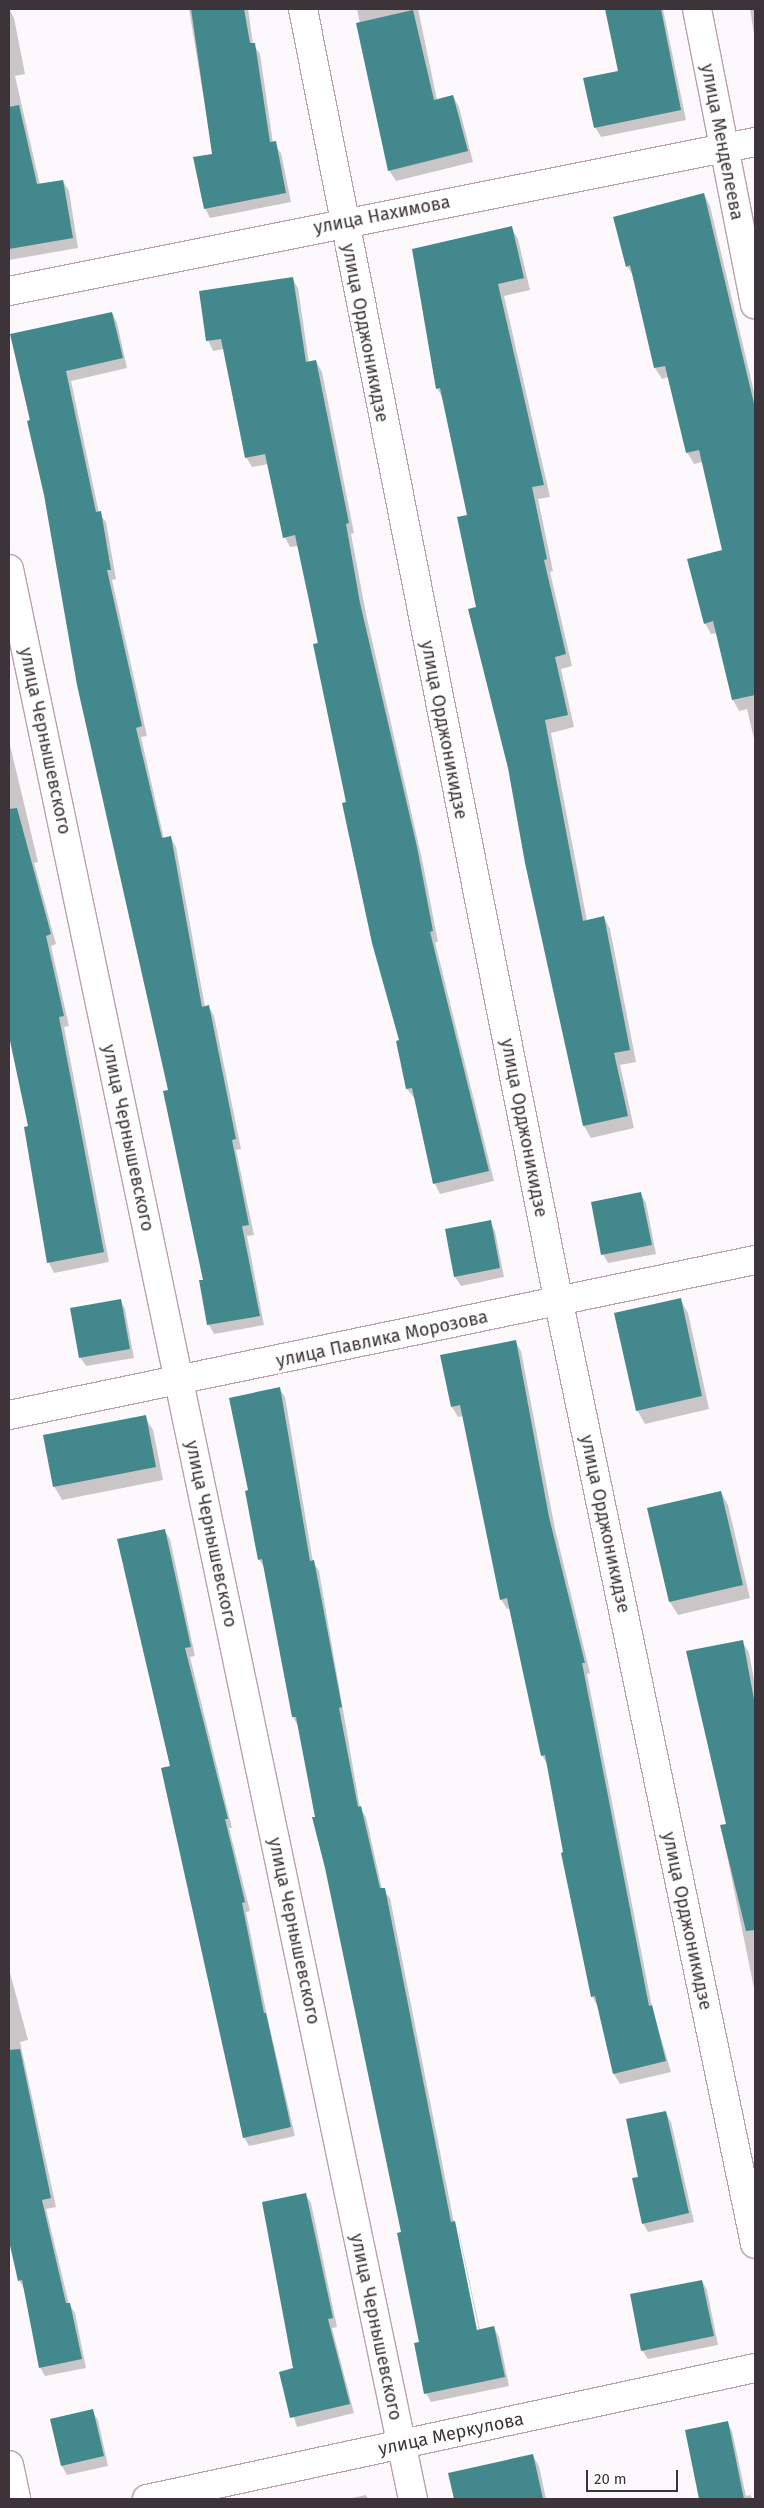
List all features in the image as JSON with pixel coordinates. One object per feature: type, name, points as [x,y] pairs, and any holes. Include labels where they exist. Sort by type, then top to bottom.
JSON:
[{"type":"street","name":"улица Орджоникидзе","points":[[303,9],[343,222],[559,1303],[755,2244]]},
{"type":"street","name":"улица Менделеева","points":[[697,9],[755,304]]},
{"type":"street","name":"улица Нахимова","points":[[9,291],[343,222],[755,142]]},
{"type":"street","name":"улица Чернышевского","points":[[9,569],[413,2499]]},
{"type":"street","name":"улица Павлика Морозова","points":[[9,1415],[559,1303],[755,1260]]},
{"type":"street","name":"улица Меркулова","points":[[147,2499],[755,2368]]},
{"type":"street","points":[[9,2465],[16,2499]]},
{"type":"building","points":[[191,9],[244,9],[250,43],[255,43],[270,142],[276,141],[286,193],[204,209],[193,157],[212,154]]},
{"type":"building","points":[[605,9],[661,9],[681,110],[594,128],[583,78],[618,71]]},
{"type":"building","points":[[413,10],[434,100],[453,95],[468,151],[388,171],[356,23]]},
{"type":"building","points":[[19,105],[37,184],[63,180],[73,238],[9,249],[9,107]]},
{"type":"building","points":[[704,193],[755,408],[755,695],[732,700],[713,621],[704,624],[687,559],[722,550],[699,450],[686,453],[665,366],[654,368],[630,265],[626,267],[613,217]]},
{"type":"building","points":[[512,226],[524,278],[498,284],[544,485],[532,487],[547,559],[544,560],[566,654],[555,657],[568,715],[545,720],[583,921],[604,916],[630,1050],[614,1053],[628,1116],[583,1126],[525,863],[508,768],[468,609],[476,607],[457,517],[467,515],[440,388],[436,389],[412,249]]},
{"type":"building","points":[[293,277],[306,362],[316,360],[349,523],[346,524],[360,603],[417,847],[433,931],[430,932],[489,1171],[433,1184],[412,1088],[406,1089],[396,1041],[399,1040],[372,943],[342,803],[346,802],[313,644],[318,643],[295,535],[283,538],[265,454],[245,458],[221,339],[206,341],[199,291]]},
{"type":"building","points":[[112,312],[123,358],[66,371],[96,512],[101,511],[111,570],[107,570],[142,726],[136,728],[162,838],[171,836],[202,1007],[209,1005],[236,1139],[232,1140],[249,1225],[242,1226],[260,1316],[207,1325],[199,1280],[203,1280],[163,1091],[168,1090],[77,685],[44,495],[27,421],[30,420],[10,334]]},
{"type":"building","points":[[17,808],[51,934],[46,936],[64,1016],[59,1017],[104,1252],[47,1263],[24,1127],[28,1126],[9,1036],[9,809]]},
{"type":"building","points":[[641,1192],[652,1245],[601,1255],[591,1202]]},
{"type":"building","points":[[491,1220],[500,1268],[454,1277],[445,1229]]},
{"type":"building","points":[[681,1298],[702,1396],[636,1411],[614,1313]]},
{"type":"building","points":[[121,1299],[130,1349],[79,1358],[70,1308]]},
{"type":"building","points":[[516,1340],[549,1517],[585,1663],[582,1663],[649,2006],[652,2005],[666,2061],[613,2074],[595,1996],[591,1997],[561,1853],[563,1852],[545,1755],[541,1756],[507,1598],[500,1600],[460,1405],[451,1407],[440,1355]]},
{"type":"building","points":[[280,1387],[310,1561],[314,1560],[342,1707],[339,1708],[358,1807],[361,1806],[380,1888],[385,1888],[451,2222],[455,2221],[477,2330],[494,2326],[505,2377],[424,2394],[414,2343],[419,2342],[397,2233],[401,2232],[325,1868],[312,1817],[315,1817],[296,1717],[292,1717],[262,1559],[258,1560],[245,1491],[248,1490],[229,1398]]},
{"type":"building","points":[[146,1415],[156,1467],[53,1487],[43,1435]]},
{"type":"building","points":[[721,1491],[743,1585],[669,1602],[647,1508]]},
{"type":"building","points":[[165,1529],[191,1647],[185,1648],[228,1819],[225,1819],[245,1902],[242,1903],[264,2013],[266,2013],[291,2127],[243,2138],[161,1768],[170,1766],[117,1539]]},
{"type":"building","points":[[743,1640],[755,1705],[755,1930],[746,1931],[720,1825],[726,1824],[686,1651]]},
{"type":"building","points":[[20,2049],[51,2198],[42,2200],[66,2303],[70,2303],[82,2359],[39,2368],[22,2280],[18,2281],[9,2241],[9,2050]]},
{"type":"building","points":[[666,2111],[689,2213],[642,2224],[632,2178],[638,2177],[626,2119]]},
{"type":"building","points":[[306,2193],[333,2318],[328,2319],[350,2404],[290,2418],[279,2372],[293,2368],[262,2202]]},
{"type":"building","points":[[702,2280],[714,2336],[641,2351],[630,2294]]},
{"type":"building","points":[[93,2409],[104,2456],[61,2466],[50,2419]]},
{"type":"building","points":[[728,2421],[744,2499],[699,2499],[685,2430]]},
{"type":"building","points":[[533,2454],[543,2499],[454,2499],[448,2473]]}]
